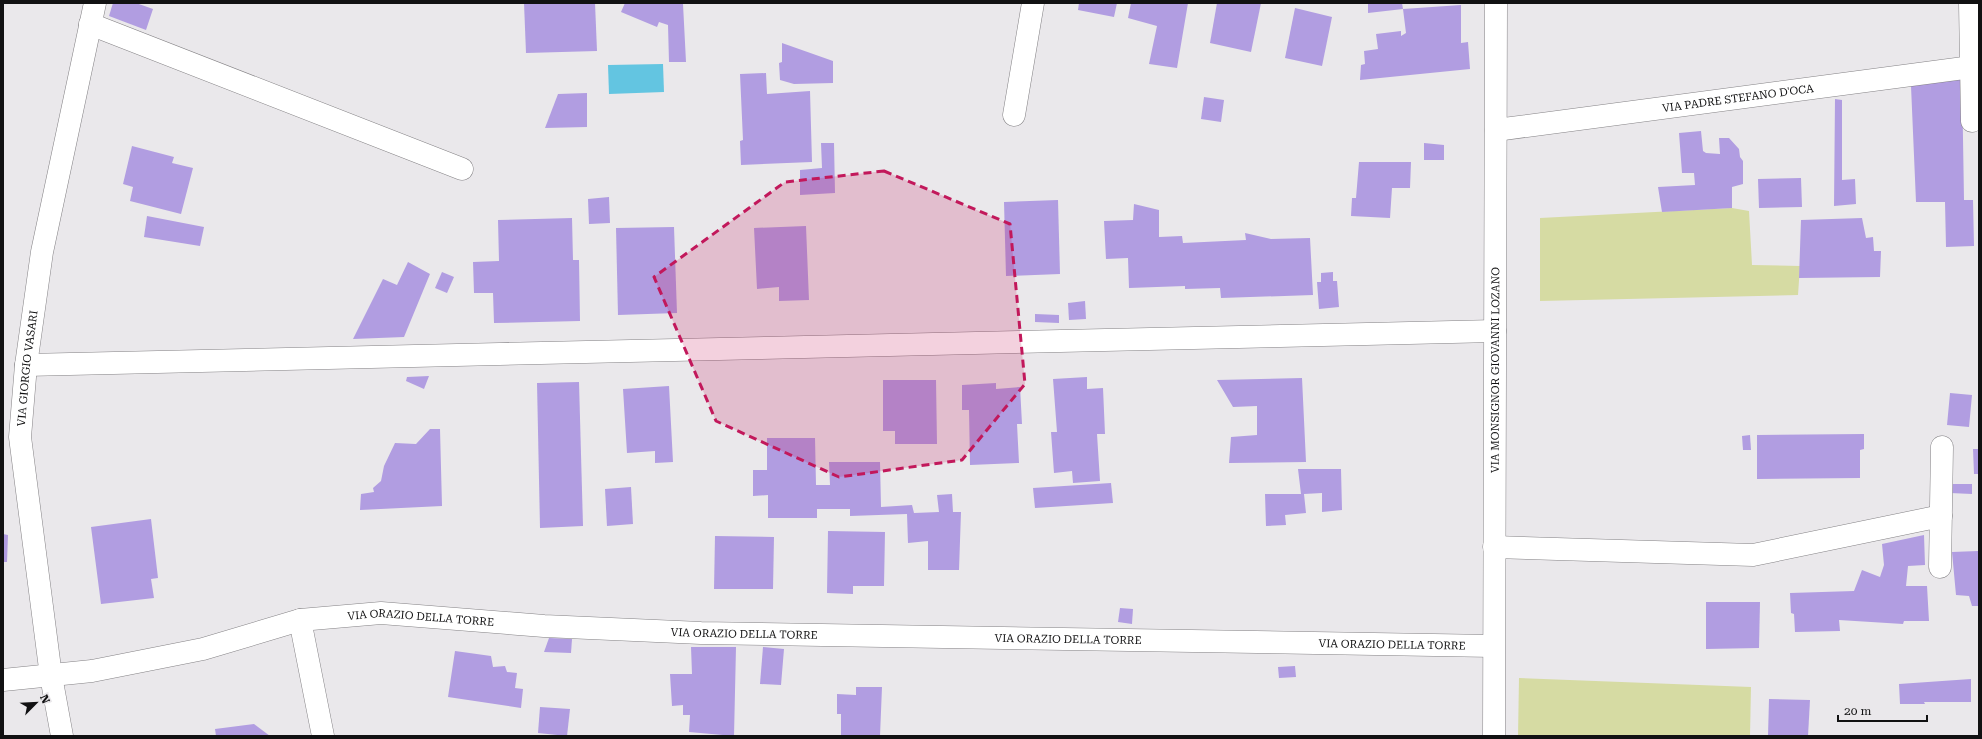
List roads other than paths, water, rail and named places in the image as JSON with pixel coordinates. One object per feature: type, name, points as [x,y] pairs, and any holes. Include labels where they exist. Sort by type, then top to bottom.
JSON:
[{"type":"street","name":"VIA GIORGIO VASARI","points":[[62,736],[51,676],[20,437],[26,365],[42,252],[95,3]]},
{"type":"street","points":[[1014,115],[1033,3]]},
{"type":"street","name":"VIA MONSIGNOR GIOVANNI LOZANO","points":[[1494,736],[1493,646],[1496,3]]},
{"type":"street","points":[[1970,3],[1975,67],[1972,121]]},
{"type":"street","points":[[90,24],[462,169]]},
{"type":"street","name":"VIA PADRE STEFANO D'OCA","points":[[1496,130],[1975,67]]},
{"type":"street","points":[[26,365],[1495,331]]},
{"type":"street","points":[[1940,567],[1942,447]]},
{"type":"street","points":[[1494,547],[1753,556],[1941,516]]},
{"type":"street","name":"VIA ORAZIO DELLA TORRE","points":[[3,680],[92,672],[203,649],[300,620],[381,613],[544,626],[701,633],[1493,646]]},
{"type":"street","points":[[300,620],[323,736]]},
{"type":"water","points":[[663,64],[664,92],[609,94],[608,65]]}]
